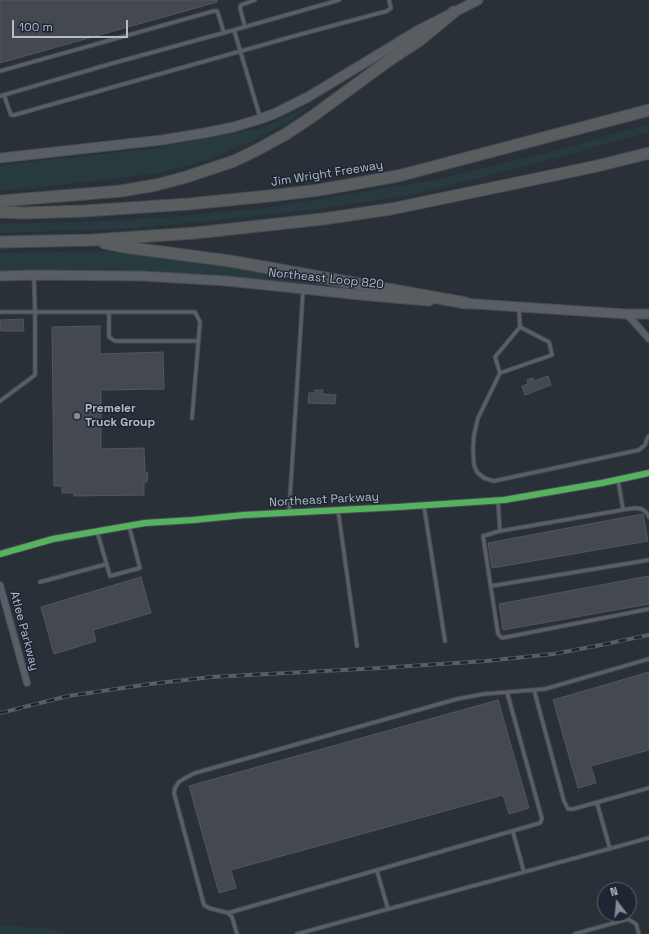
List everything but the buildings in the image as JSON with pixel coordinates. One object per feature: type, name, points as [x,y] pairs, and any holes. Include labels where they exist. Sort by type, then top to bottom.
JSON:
[{"type":"highway","points":[[0,202],[121,191],[156,185],[193,175],[234,161],[286,134],[313,116],[388,61],[420,40],[454,12]]},
{"type":"highway","name":"Jim Wright Freeway","points":[[0,212],[24,213],[84,211],[189,204],[278,196],[319,190],[398,176],[649,110]]},
{"type":"highway","points":[[0,242],[92,240],[194,233],[354,215],[526,181],[649,153]]},
{"type":"highway","points":[[92,240],[124,247],[230,261],[466,303]]},
{"type":"main road","points":[[0,158],[162,140],[234,127],[276,114],[308,97],[416,31],[478,0]]},
{"type":"main road","name":"Northeast Loop 820","points":[[0,276],[143,276],[227,281],[370,296],[626,314],[649,314]]},
{"type":"street","points":[[626,314],[649,339]]},
{"type":"street","name":"Northeast Parkway","points":[[0,554],[54,539],[145,523],[244,515],[498,501],[618,480],[649,473]]},
{"type":"street","name":"Atlee Parkway","points":[[0,585],[27,683]]},
{"type":"lane","points":[[245,27],[240,8],[241,5],[255,0]]},
{"type":"lane","points":[[0,96],[340,0]]},
{"type":"lane","points":[[4,95],[11,115],[14,115],[387,11],[391,8],[389,0]]},
{"type":"lane","points":[[0,71],[214,11],[218,13],[224,33]]},
{"type":"lane","points":[[234,30],[260,119]]},
{"type":"lane","points":[[0,401],[35,375],[34,275]]},
{"type":"lane","points":[[289,513],[303,289]]},
{"type":"lane","points":[[519,307],[520,327],[495,357],[500,373],[478,418],[472,450],[474,465],[477,472],[484,478],[494,481],[639,450],[645,445],[649,436]]},
{"type":"lane","points":[[0,312],[195,312],[200,322],[192,418]]},
{"type":"lane","points":[[108,312],[109,337],[115,341],[198,341]]},
{"type":"lane","points":[[500,373],[552,355],[549,342],[520,327]]},
{"type":"lane","points":[[618,480],[623,509]]},
{"type":"lane","points":[[498,501],[500,531]]},
{"type":"lane","points":[[424,506],[445,642]]},
{"type":"lane","points":[[649,517],[642,509],[623,509],[500,531],[483,536],[498,634],[502,638],[649,609]]},
{"type":"lane","points":[[338,510],[357,646]]},
{"type":"lane","points":[[97,531],[110,576],[140,568],[129,526]]},
{"type":"lane","points":[[490,586],[649,560]]},
{"type":"lane","points":[[40,582],[107,564]]},
{"type":"lane","points":[[508,692],[542,818],[540,824],[228,913],[209,908],[204,905],[174,793],[179,782],[185,778],[195,773],[457,699],[484,694],[508,692],[534,690],[545,689],[649,659]]},
{"type":"lane","points":[[534,690],[564,801],[568,809],[597,803],[649,788]]},
{"type":"lane","points":[[597,803],[610,849]]},
{"type":"lane","points":[[513,832],[524,872]]},
{"type":"lane","points":[[297,934],[649,838]]},
{"type":"lane","points":[[377,871],[388,909]]},
{"type":"lane","points":[[228,913],[232,917],[237,934]]},
{"type":"lane","points":[[575,934],[628,919],[636,924],[639,934]]},
{"type":"green space","points":[[311,104],[289,122],[252,141],[204,161],[160,173],[36,188],[0,190],[0,165],[151,149],[263,128]]},
{"type":"green space","points":[[649,124],[649,132],[538,163],[421,193],[320,209],[137,228],[0,233],[0,224],[106,221],[184,216],[264,208],[434,180],[547,153]]},
{"type":"green space","points":[[109,251],[207,263],[333,287],[195,274],[110,269],[0,270],[0,253]]},
{"type":"green space","points":[[0,925],[53,929],[60,934],[0,934]]},
{"type":"railway","points":[[0,713],[68,696],[150,684],[211,677],[486,661],[553,654],[649,635]]},
{"type":"cycle path","points":[[0,554],[53,539],[145,523],[244,515],[504,500],[602,483],[649,473]]},
{"type":"place","name":"Premeier Truck Group","points":[[77,416]]}]
